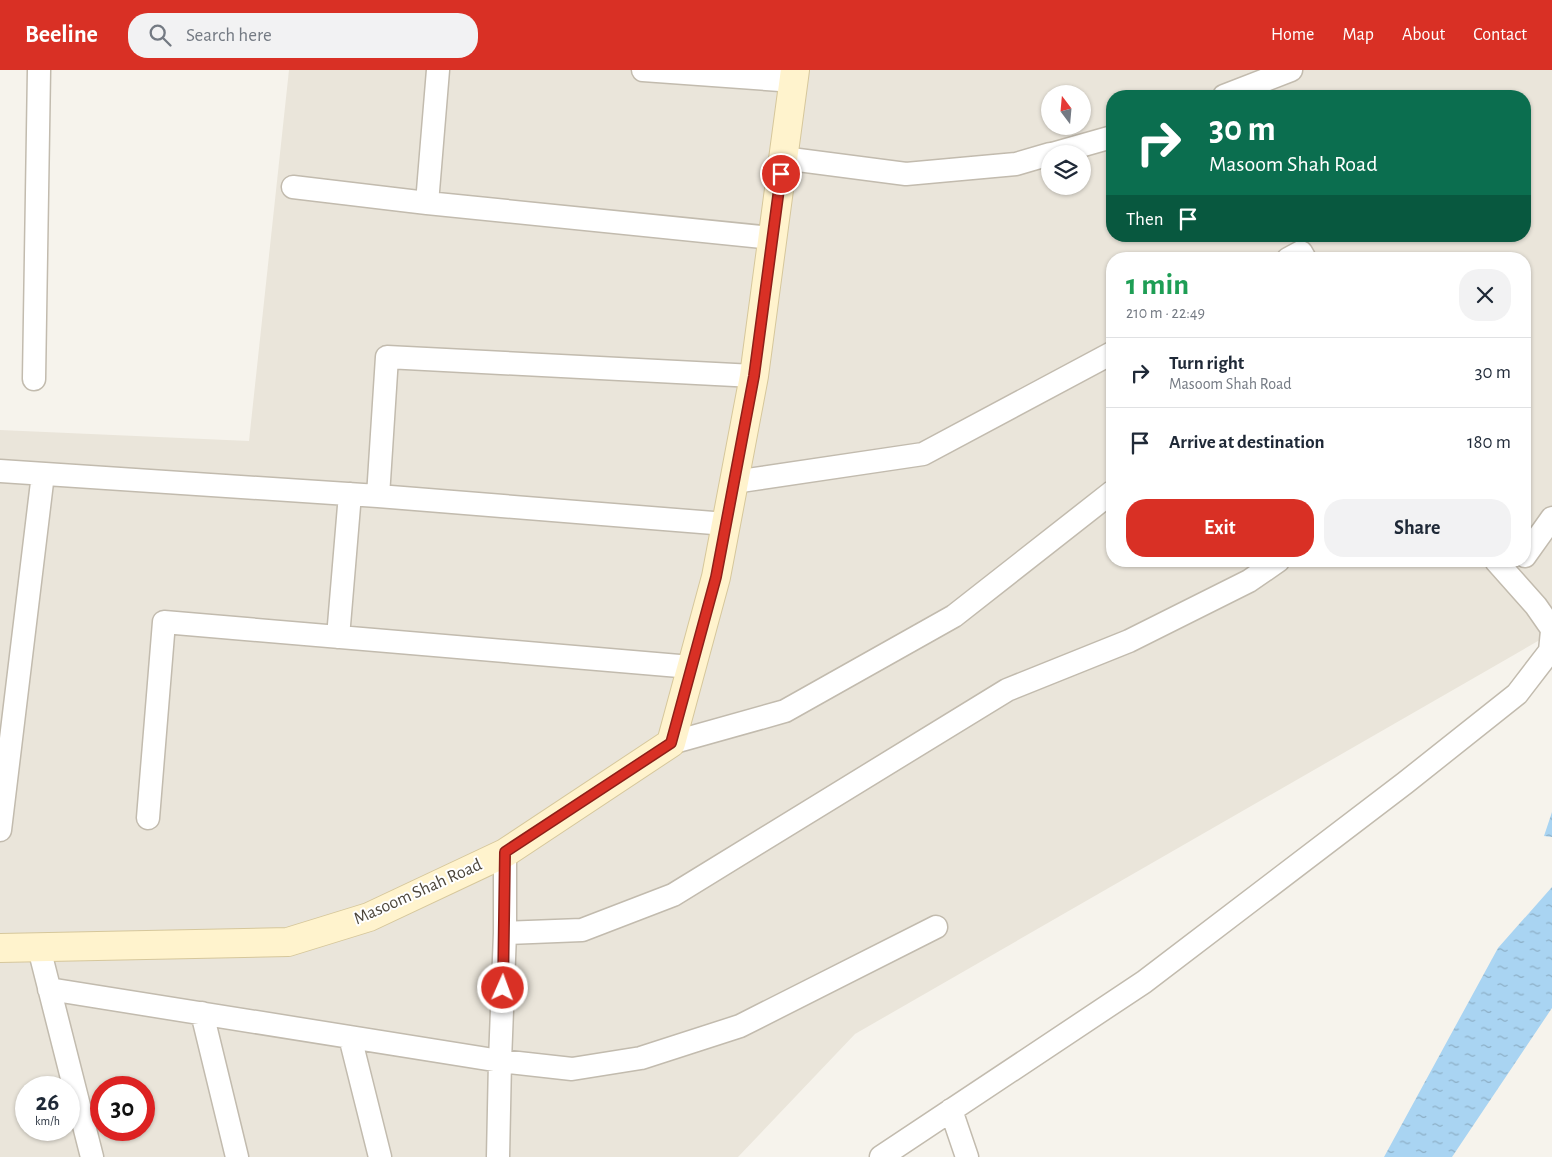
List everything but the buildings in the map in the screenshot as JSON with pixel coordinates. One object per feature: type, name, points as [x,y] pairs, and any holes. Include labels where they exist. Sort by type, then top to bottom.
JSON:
[{"type":"street","points":[[34,379],[39,70]]},
{"type":"street","points":[[427,203],[438,70]]},
{"type":"street","points":[[643,70],[794,76],[754,376],[716,577],[671,743]]},
{"type":"street","points":[[1240,90],[1292,70]]},
{"type":"street","points":[[1082,145],[1106,138]]},
{"type":"street","points":[[783,158],[906,174],[1016,164],[1041,157]]},
{"type":"street","points":[[293,187],[427,203],[772,238]]},
{"type":"street","points":[[378,496],[386,356],[754,376]]},
{"type":"street","points":[[734,482],[923,454],[1106,356]]},
{"type":"street","points":[[0,471],[378,496],[726,524]]},
{"type":"street","points":[[0,830],[43,474]]},
{"type":"street","points":[[338,637],[350,494]]},
{"type":"street","points":[[671,743],[785,710],[954,616],[1106,497]]},
{"type":"street","points":[[1531,548],[1552,518]]},
{"type":"street","points":[[505,933],[582,930],[673,894],[1007,690],[1129,641],[1249,581],[1269,567]]},
{"type":"street","points":[[885,1156],[1144,982],[1405,783],[1517,694],[1550,651],[1552,630],[1509,567]]},
{"type":"street","points":[[148,818],[164,622],[691,667]]},
{"type":"street","name":"Masoom Shah Road","points":[[0,948],[288,942],[369,917],[505,852],[671,743]]},
{"type":"street","points":[[498,1157],[505,933],[505,852]]},
{"type":"street","points":[[49,988],[500,1061],[572,1069],[641,1058],[740,1026],[936,927]]},
{"type":"street","points":[[39,948],[92,1157]]},
{"type":"street","points":[[202,1013],[237,1157]]},
{"type":"street","points":[[350,1037],[380,1157]]},
{"type":"street","points":[[951,1110],[967,1157]]},
{"type":"shaded area","points":[[289,70],[1552,70],[1552,633],[855,1034],[738,1157],[0,1157],[0,430],[249,441]]},
{"type":"water","points":[[1552,812],[1552,837],[1544,836]]},
{"type":"water","points":[[1552,887],[1552,1008],[1452,1157],[1384,1157],[1498,948]]},
{"type":"route","points":[[503,988],[505,852],[671,743],[716,577],[754,376],[781,174]]}]
